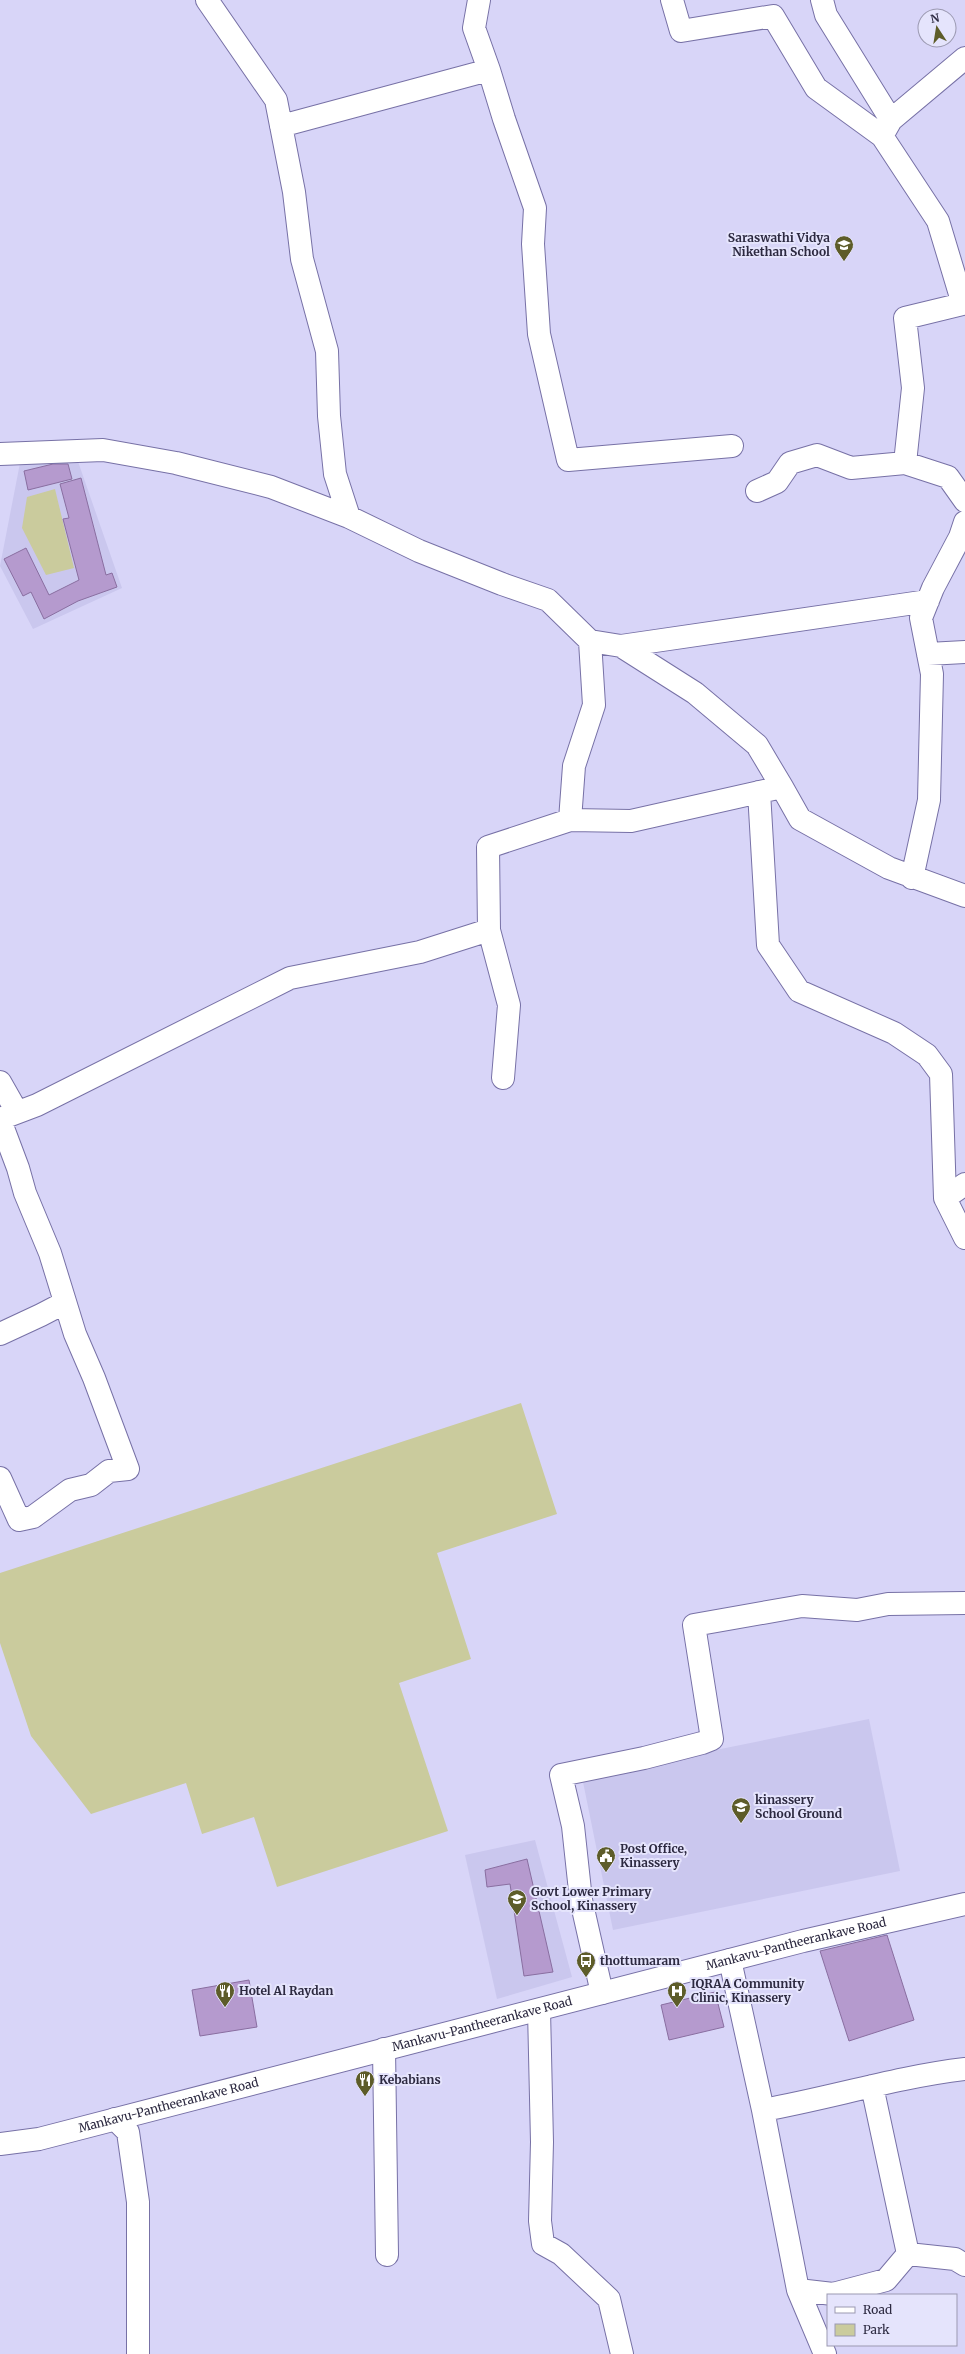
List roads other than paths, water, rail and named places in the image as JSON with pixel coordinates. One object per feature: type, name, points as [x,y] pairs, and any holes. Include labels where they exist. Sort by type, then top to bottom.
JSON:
[{"type":"street","points":[[207,0],[276,100],[294,192],[302,259],[327,351],[329,416],[335,474],[349,517]]},
{"type":"street","points":[[479,0],[474,28],[535,208],[533,244],[539,334],[568,460],[732,446]]},
{"type":"street","points":[[672,0],[681,31],[773,16],[816,88],[887,128]]},
{"type":"street","points":[[822,0],[826,15],[958,260],[963,304],[905,318],[914,388],[906,463]]},
{"type":"street","points":[[887,128],[965,58]]},
{"type":"street","points":[[281,126],[489,70]]},
{"type":"street","points":[[0,454],[103,450],[176,463],[271,487],[349,517],[419,551],[502,584],[548,600],[590,641],[622,646],[928,601]]},
{"type":"street","points":[[757,491],[777,482],[790,463],[817,455],[851,468],[906,463],[948,477],[965,501]]},
{"type":"street","points":[[912,878],[929,800],[932,674],[921,618],[960,536],[965,522]]},
{"type":"street","points":[[570,820],[574,766],[594,705],[590,641]]},
{"type":"street","points":[[622,646],[695,693],[757,745],[800,819],[889,868],[912,878],[965,896]]},
{"type":"street","points":[[928,654],[965,652]]},
{"type":"street","points":[[503,1078],[508,1004],[489,930],[488,847],[570,820],[631,821],[782,787]]},
{"type":"street","points":[[759,792],[768,945],[799,991],[894,1033],[927,1055],[941,1074],[945,1198],[965,1238]]},
{"type":"street","points":[[6,1117],[37,1105],[290,978],[420,952],[489,930]]},
{"type":"street","points":[[0,1082],[6,1117],[25,1193],[50,1253],[64,1303],[128,1469],[109,1471],[91,1485],[70,1490],[33,1517],[19,1520],[0,1478]]},
{"type":"street","points":[[945,1198],[965,1184]]},
{"type":"street","points":[[0,1334],[64,1303]]},
{"type":"street","points":[[602,1993],[581,1900],[573,1826],[561,1775],[644,1758],[712,1739],[694,1625],[802,1606],[857,1610],[888,1604],[965,1603]]},
{"type":"street","name":"Mankavu-Pantheerankave Road","points":[[0,2144],[40,2138],[730,1960],[965,1904]]},
{"type":"street","points":[[730,1960],[763,2110],[798,2290],[825,2354]]},
{"type":"street","points":[[539,2010],[542,2142],[540,2220],[543,2244],[561,2254],[609,2299],[622,2354]]},
{"type":"street","points":[[384,2049],[387,2255]]},
{"type":"street","points":[[763,2110],[820,2100],[872,2086],[965,2069]]},
{"type":"street","points":[[872,2086],[908,2254]]},
{"type":"street","points":[[115,2119],[128,2132],[138,2202],[138,2354]]},
{"type":"street","points":[[798,2290],[833,2294],[886,2280],[908,2254]]},
{"type":"street","points":[[908,2254],[956,2259],[965,2265]]},
{"type":"place","name":"Saraswathi Vidya Nikethan School","points":[[844,262]]},
{"type":"place","name":"kinassery School Ground","points":[[741,1824]]},
{"type":"place","name":"Post Office, Kinassery","points":[[606,1873]]},
{"type":"place","name":"Govt Lower Primary School, Kinassery","points":[[517,1916]]},
{"type":"place","name":"thottumaram","points":[[586,1978]]},
{"type":"place","name":"Hotel Al Raydan","points":[[225,2008]]},
{"type":"place","name":"IQRAA Community Clinic, Kinassery","points":[[677,2008]]},
{"type":"place","name":"Kebabians","points":[[365,2097]]}]
